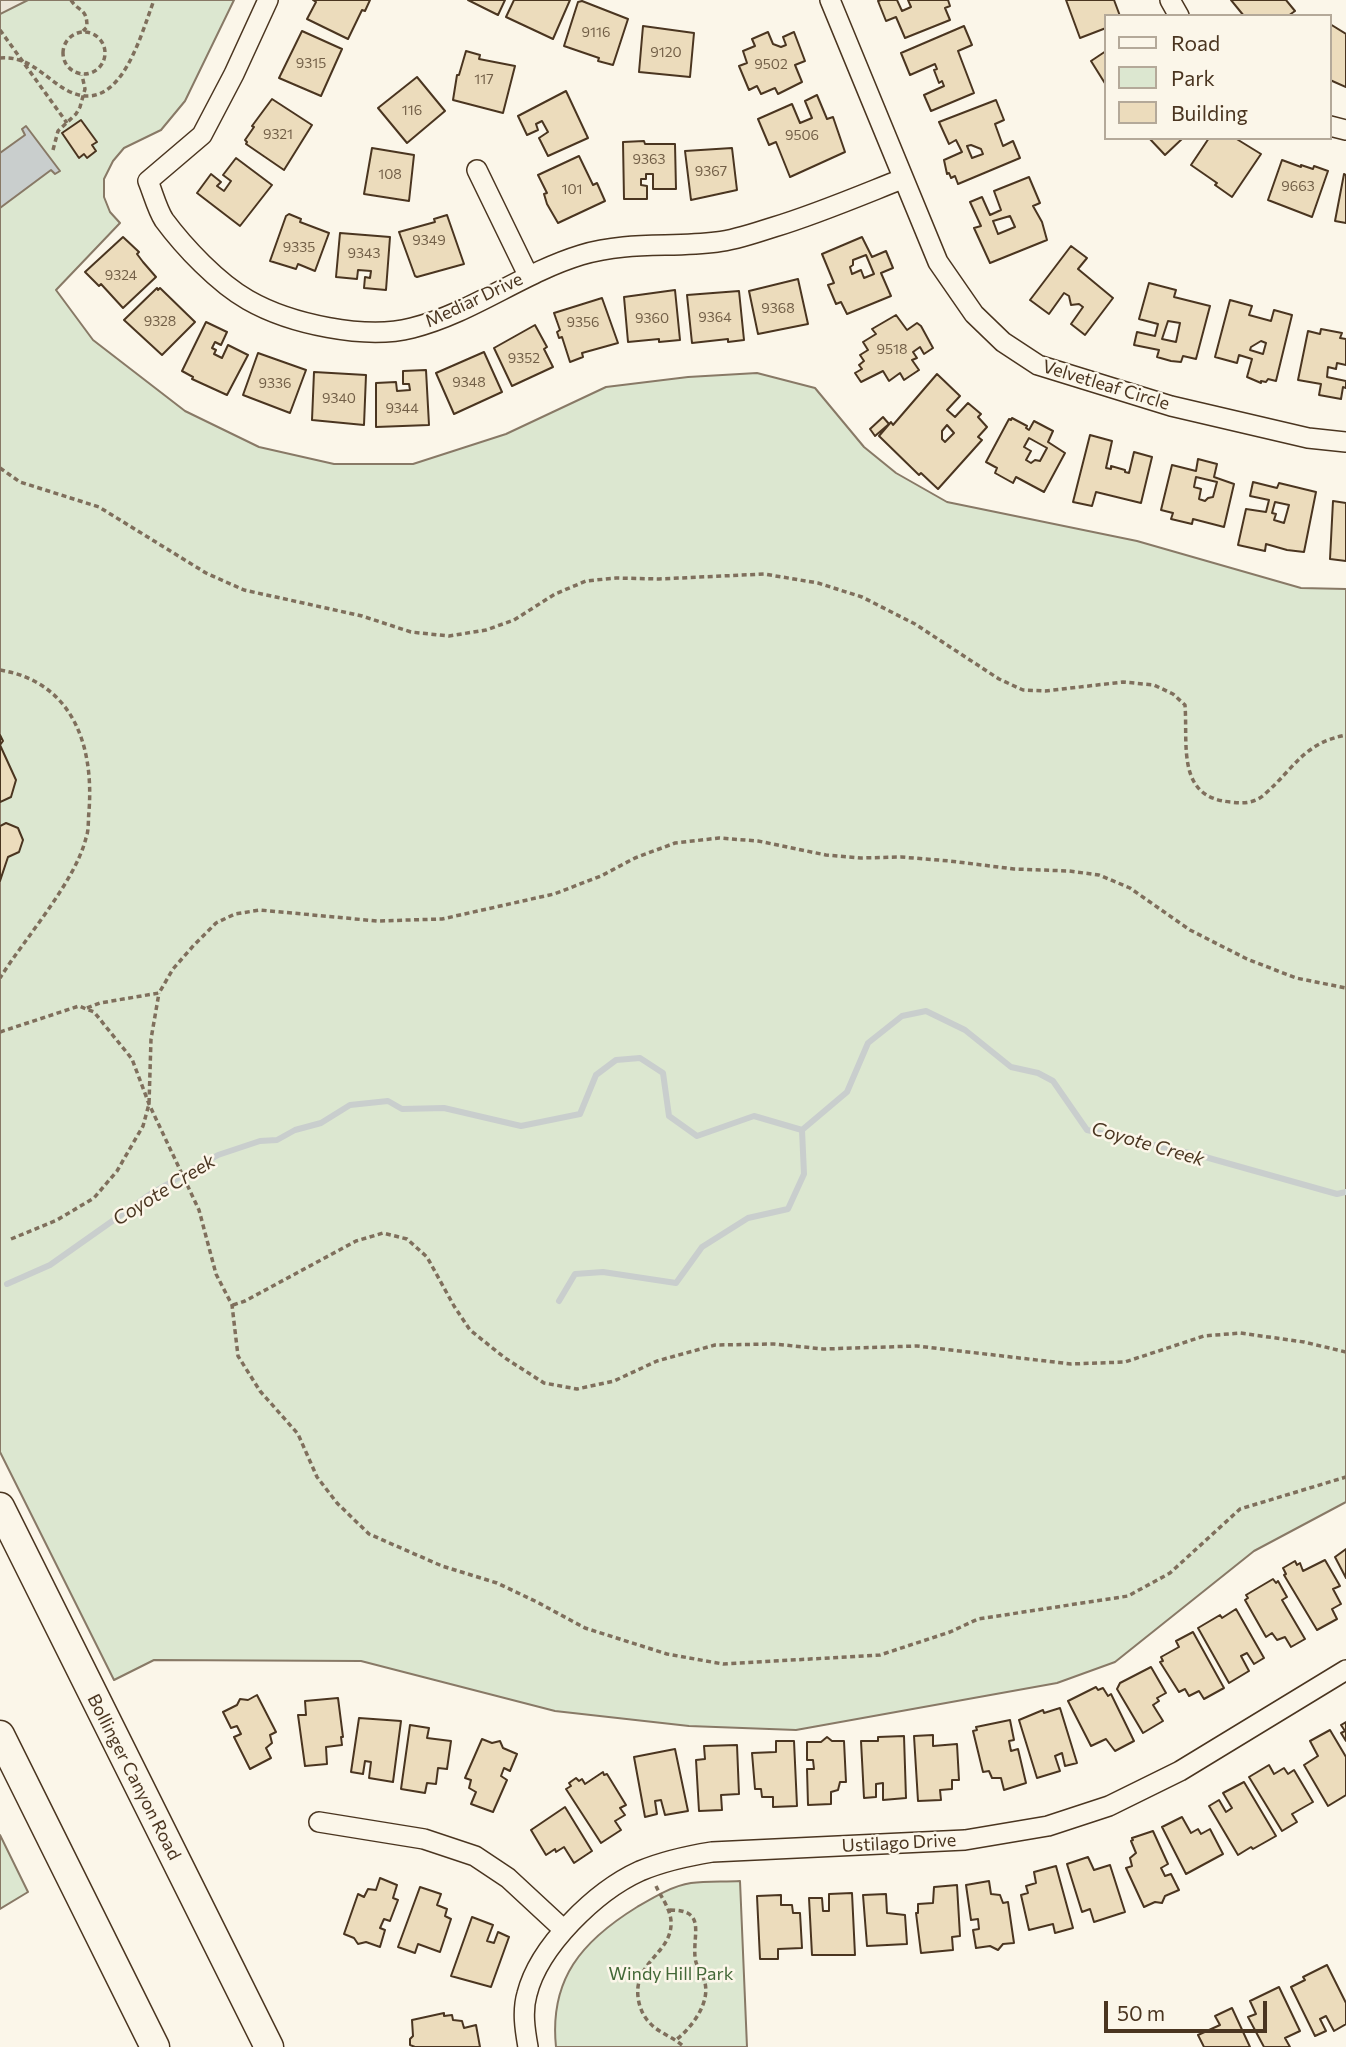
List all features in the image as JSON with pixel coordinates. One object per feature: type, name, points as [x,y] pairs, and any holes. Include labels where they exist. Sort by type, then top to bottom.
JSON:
[{"type":"main road","name":"Bollinger Canyon Road","points":[[0,1507],[269,2047]]},
{"type":"main road","points":[[0,1735],[155,2047]]},
{"type":"street","name":"Mediar Drive","points":[[268,0],[202,135],[148,181],[162,218],[216,275],[247,300],[286,316],[339,330],[372,332],[410,329],[447,316],[528,275],[582,255],[627,245],[718,242],[746,236],[813,215],[902,179]]},
{"type":"street","name":"Velvetleaf Circle","points":[[830,0],[938,262],[974,314],[1003,342],[1038,365],[1171,406],[1308,438],[1346,442]]},
{"type":"street","points":[[477,170],[528,275]]},
{"type":"street","name":"Ustilago Drive","points":[[528,2047],[524,2023],[526,1995],[536,1969],[563,1929],[594,1901],[638,1872],[675,1858],[712,1852],[965,1840],[1048,1826],[1109,1806],[1180,1771],[1346,1670]]},
{"type":"street","points":[[319,1822],[424,1839],[475,1856],[508,1878],[563,1929]]},
{"type":"path","points":[[71,0],[72,4],[83,10],[87,27],[69,38],[63,50],[63,57],[69,69],[82,75],[96,72],[106,53],[95,35],[81,32]]},
{"type":"path","points":[[0,58],[9,57],[34,65],[72,94],[97,95],[108,89],[122,75],[136,54],[154,0]]},
{"type":"path","points":[[0,30],[67,123]]},
{"type":"path","points":[[53,150],[58,131],[76,114],[85,89],[82,75]]},
{"type":"path","points":[[0,468],[20,482],[99,507],[206,573],[244,590],[362,616],[411,632],[449,636],[486,630],[514,620],[555,594],[586,581],[764,574],[818,583],[862,597],[894,613],[999,679],[1023,690],[1045,691],[1123,682],[1154,685],[1172,694],[1185,705],[1185,751],[1188,770],[1200,791],[1220,802],[1246,804],[1264,796],[1305,752],[1327,739],[1346,735]]},
{"type":"path","points":[[0,670],[13,672],[46,688],[73,718],[81,733],[88,759],[90,792],[86,838],[70,876],[0,978]]},
{"type":"path","points":[[11,1240],[57,1220],[94,1198],[117,1171],[143,1126],[149,1104],[151,1039],[159,993],[173,970],[194,945],[216,923],[234,914],[260,910],[377,921],[442,919],[554,894],[675,843],[719,838],[758,841],[827,855],[913,858],[1099,875],[1130,888],[1190,930],[1247,959],[1296,978],[1346,988]]},
{"type":"path","points":[[87,1008],[100,1003],[159,993]]},
{"type":"path","points":[[0,1032],[79,1006],[94,1012],[132,1059],[149,1104],[199,1210],[216,1274],[232,1305],[238,1356],[260,1391],[298,1434],[317,1476],[337,1503],[369,1534],[442,1566],[496,1583],[585,1628],[667,1654],[723,1664],[880,1655],[950,1632],[978,1619],[1128,1596],[1170,1573],[1204,1539],[1240,1509],[1346,1476]]},
{"type":"path","points":[[232,1305],[245,1301],[356,1241],[383,1233],[407,1238],[427,1257],[470,1330],[505,1358],[544,1383],[577,1389],[614,1381],[657,1361],[715,1345],[774,1344],[823,1349],[918,1346],[1071,1364],[1125,1362],[1205,1336],[1240,1333],[1304,1342],[1346,1352]]},
{"type":"path","points":[[649,1868],[669,1910],[671,1930],[667,1940],[643,1970],[638,1991],[639,2002],[649,2022],[684,2047]]},
{"type":"path","points":[[669,1910],[681,1910],[695,1919],[695,1960],[705,1981],[695,2021],[688,2031],[676,2040]]},
{"type":"green space","points":[[0,0],[234,0],[185,101],[161,130],[124,148],[113,161],[104,179],[104,197],[110,212],[120,223],[56,290],[93,340],[185,411],[259,447],[334,464],[413,464],[506,434],[606,387],[688,377],[757,373],[815,388],[864,447],[896,473],[947,502],[1137,541],[1301,588],[1346,589],[1346,1502],[1254,1551],[1115,1662],[1057,1683],[796,1730],[689,1726],[555,1711],[361,1661],[154,1660],[114,1680],[0,1452]]},
{"type":"green space","points":[[0,1835],[28,1892],[0,1909]]},
{"type":"green space","name":"Windy Hill Park","points":[[740,1881],[747,2047],[556,2047],[555,2023],[564,1982],[585,1948],[600,1934],[637,1907],[684,1884]]},
{"type":"shaded area","points":[[0,0],[28,0],[0,14]]},
{"type":"shaded area","points":[[26,126],[60,171],[55,174],[51,170],[0,208],[0,153],[25,135],[22,129]]},
{"type":"building","points":[[313,0],[370,0],[348,39],[307,19],[316,2]]},
{"type":"building","points":[[468,0],[505,0],[498,15]]},
{"type":"building","points":[[514,0],[570,0],[553,39],[506,17]]},
{"type":"building","points":[[897,0],[902,11],[911,7],[908,0],[948,0],[950,6],[945,8],[950,20],[905,38],[896,17],[886,21],[878,1]]},
{"type":"building","points":[[1066,0],[1114,0],[1119,14],[1104,14],[1104,29],[1080,38]]},
{"type":"building","points":[[1231,0],[1286,0],[1295,11],[1291,14],[1242,14]]},
{"type":"building","points":[[582,1],[628,19],[613,65],[564,46],[578,2]]},
{"type":"building","points":[[1332,25],[1346,34],[1346,87],[1332,81]]},
{"type":"building","points":[[643,26],[694,33],[690,77],[639,72]]},
{"type":"building","points":[[964,26],[972,45],[958,51],[974,93],[931,111],[924,95],[944,86],[942,81],[939,83],[934,70],[937,69],[935,64],[910,75],[901,53]]},
{"type":"building","points":[[302,31],[342,49],[321,96],[279,78]]},
{"type":"building","points":[[768,32],[773,44],[781,47],[786,45],[783,37],[794,32],[805,61],[795,65],[802,82],[778,94],[775,88],[761,94],[757,86],[749,90],[739,66],[747,63],[743,51],[755,46],[752,39]]},
{"type":"building","points":[[466,51],[480,55],[479,59],[515,66],[503,113],[453,100],[457,75]]},
{"type":"building","points":[[1104,52],[1104,82],[1091,61]]},
{"type":"building","points":[[417,77],[445,111],[407,143],[378,108]]},
{"type":"building","points":[[566,91],[588,138],[548,156],[539,138],[548,132],[542,121],[536,124],[538,130],[527,135],[518,116]]},
{"type":"building","points":[[817,95],[827,119],[833,117],[845,152],[790,177],[776,142],[769,145],[758,119],[792,104],[800,123],[812,118],[805,101]]},
{"type":"building","points":[[272,99],[312,125],[284,170],[246,144],[245,140]]},
{"type":"building","points":[[996,100],[1004,120],[995,124],[1003,146],[1013,141],[1020,158],[958,184],[955,176],[951,178],[949,173],[947,174],[944,160],[962,152],[956,140],[949,144],[939,122]],"holes":[[[967,146],[981,149],[983,154],[972,158]]]},
{"type":"building","points":[[81,120],[97,142],[92,145],[96,151],[87,158],[84,154],[79,158],[62,133]]},
{"type":"building","points":[[1151,140],[1181,140],[1165,155]]},
{"type":"building","points":[[1208,140],[1238,140],[1261,154],[1232,197],[1191,165]]},
{"type":"building","points":[[644,141],[645,144],[675,144],[676,189],[653,189],[653,174],[646,174],[646,179],[641,179],[641,185],[647,186],[647,199],[624,199],[623,142]]},
{"type":"building","points":[[372,148],[414,155],[409,201],[364,194]]},
{"type":"building","points":[[732,148],[737,190],[691,200],[685,151]]},
{"type":"building","points":[[579,156],[593,185],[597,183],[605,201],[558,223],[547,204],[544,194],[547,193],[538,175]]},
{"type":"building","points":[[236,158],[272,185],[240,226],[197,193],[211,174],[221,182],[217,186],[224,191],[231,181],[223,175]]},
{"type":"building","points":[[1282,160],[1301,167],[1313,169],[1314,166],[1328,171],[1312,217],[1268,200]]},
{"type":"building","points":[[1344,174],[1346,175],[1346,223],[1335,221]]},
{"type":"building","points":[[1029,177],[1040,203],[1033,206],[1042,222],[1047,240],[990,263],[974,228],[981,226],[970,202],[982,197],[990,215],[1001,210],[994,191]],"holes":[[[1010,216],[1015,227],[998,234],[993,221]]]},
{"type":"building","points":[[289,214],[301,219],[300,222],[329,233],[315,271],[298,264],[296,269],[270,261]]},
{"type":"building","points":[[447,215],[464,264],[415,276],[399,232],[435,222],[434,219]]},
{"type":"building","points":[[340,233],[390,237],[386,290],[364,288],[365,277],[370,278],[371,271],[358,270],[357,279],[336,277]]},
{"type":"building","points":[[123,237],[139,252],[137,254],[156,277],[123,308],[101,284],[99,286],[85,272]]},
{"type":"building","points":[[862,237],[872,257],[886,251],[893,268],[881,273],[891,296],[847,314],[841,302],[836,304],[828,285],[834,283],[822,254]],"holes":[[[866,255],[874,274],[864,278],[861,270],[852,274],[850,267],[853,260]]]},
{"type":"building","points":[[1071,246],[1087,258],[1078,269],[1113,298],[1085,335],[1071,324],[1083,307],[1079,304],[1071,305],[1069,296],[1064,293],[1049,314],[1030,300]]},
{"type":"building","points":[[798,279],[808,324],[758,334],[749,291]]},
{"type":"building","points":[[1149,283],[1176,290],[1174,297],[1210,306],[1196,359],[1183,356],[1181,362],[1157,357],[1159,350],[1134,345],[1137,332],[1155,336],[1158,324],[1139,319]],"holes":[[[1168,321],[1180,323],[1176,342],[1162,339]]]},
{"type":"building","points":[[157,288],[195,322],[162,355],[124,320]]},
{"type":"building","points":[[675,290],[680,340],[628,342],[624,297]]},
{"type":"building","points":[[739,291],[744,340],[692,343],[687,295]]},
{"type":"building","points":[[602,298],[618,343],[582,353],[583,357],[570,362],[562,337],[559,338],[557,332],[560,330],[554,313]]},
{"type":"building","points":[[1230,300],[1252,306],[1249,315],[1271,321],[1274,310],[1292,315],[1276,381],[1268,379],[1261,383],[1247,377],[1252,359],[1239,355],[1237,363],[1215,357]],"holes":[[[1261,341],[1266,343],[1263,354],[1250,350]]]},
{"type":"building","points":[[896,315],[907,330],[917,323],[921,326],[933,348],[924,354],[920,347],[913,352],[917,358],[912,360],[919,370],[904,380],[900,373],[889,381],[883,371],[861,382],[855,373],[862,369],[859,365],[864,361],[860,355],[868,350],[863,342],[876,334],[872,329]]},
{"type":"building","points":[[206,322],[227,332],[221,345],[215,342],[212,348],[216,350],[214,354],[222,358],[228,345],[248,355],[227,395],[192,379],[193,377],[182,371]]},
{"type":"building","points":[[535,325],[547,347],[544,349],[553,367],[512,386],[494,348]]},
{"type":"building","points":[[1321,329],[1342,333],[1340,338],[1346,339],[1346,365],[1337,363],[1336,369],[1328,367],[1327,377],[1346,381],[1341,399],[1319,395],[1321,384],[1298,380],[1308,331],[1320,334]]},
{"type":"building","points":[[484,352],[502,392],[454,414],[436,373]]},
{"type":"building","points":[[258,353],[306,370],[290,413],[243,395]]},
{"type":"building","points":[[426,370],[429,425],[376,427],[376,383],[396,382],[397,391],[410,390],[409,384],[403,384],[403,371]]},
{"type":"building","points":[[314,372],[366,375],[364,425],[312,420]]},
{"type":"building","points":[[937,374],[960,396],[947,410],[955,417],[968,403],[981,414],[978,417],[987,427],[978,437],[982,440],[938,489],[921,473],[919,475],[879,436],[891,422],[893,425]],"holes":[[[947,425],[954,433],[945,442],[942,439],[942,431]]]},
{"type":"building","points":[[883,417],[889,424],[875,436],[870,429]]},
{"type":"building","points":[[1012,418],[1027,426],[1029,430],[1034,421],[1053,431],[1048,442],[1065,453],[1044,492],[1016,477],[1013,483],[995,473],[997,468],[986,462],[1009,419]],"holes":[[[1029,438],[1047,448],[1040,461],[1031,463],[1026,460],[1031,451],[1024,447]]]},
{"type":"building","points":[[1090,435],[1112,441],[1106,468],[1111,469],[1111,466],[1129,473],[1134,452],[1152,457],[1141,503],[1096,492],[1092,506],[1073,502]]},
{"type":"building","points":[[1198,459],[1217,464],[1214,477],[1234,484],[1224,527],[1193,519],[1192,524],[1171,519],[1173,513],[1161,510],[1172,465],[1196,471]],"holes":[[[1196,477],[1217,482],[1213,497],[1205,501],[1199,499],[1201,489],[1194,487]]]},
{"type":"building","points":[[1253,482],[1277,488],[1279,483],[1316,492],[1304,552],[1266,544],[1265,551],[1238,545],[1246,509],[1266,512],[1269,500],[1250,496]],"holes":[[[1275,502],[1289,505],[1284,523],[1274,520],[1276,514],[1272,513]]]},
{"type":"building","points":[[1333,501],[1346,503],[1346,561],[1330,559]]},
{"type":"building","points":[[0,745],[16,780],[11,797],[0,802]]},
{"type":"building","points":[[6,823],[18,828],[23,840],[19,852],[8,857],[0,881],[0,826]]},
{"type":"building","points":[[1346,1549],[1346,1578],[1335,1557]]},
{"type":"building","points":[[1325,1560],[1340,1586],[1333,1589],[1341,1604],[1332,1609],[1337,1619],[1317,1630],[1284,1575],[1286,1574],[1283,1568],[1295,1561],[1297,1565],[1300,1563],[1303,1571]]},
{"type":"building","points":[[1273,1579],[1276,1583],[1278,1581],[1287,1597],[1282,1600],[1305,1639],[1291,1647],[1285,1637],[1277,1640],[1272,1633],[1266,1637],[1245,1600],[1248,1598],[1246,1595]]},
{"type":"building","points":[[1236,1609],[1264,1658],[1254,1664],[1247,1653],[1241,1656],[1249,1671],[1229,1683],[1198,1628]]},
{"type":"building","points":[[1193,1632],[1224,1688],[1204,1699],[1199,1691],[1189,1696],[1185,1689],[1179,1692],[1160,1662],[1163,1661],[1161,1657],[1179,1647],[1176,1641]]},
{"type":"building","points":[[1151,1667],[1166,1693],[1157,1698],[1159,1701],[1153,1705],[1163,1721],[1143,1733],[1117,1689],[1120,1683]]},
{"type":"building","points":[[1096,1687],[1098,1690],[1103,1688],[1108,1696],[1111,1694],[1134,1741],[1115,1751],[1106,1739],[1091,1746],[1068,1701]]},
{"type":"building","points":[[257,1695],[276,1732],[270,1735],[272,1743],[266,1748],[271,1758],[250,1769],[234,1737],[241,1734],[237,1726],[231,1728],[223,1712],[237,1705],[240,1699],[248,1700]]},
{"type":"building","points":[[338,1698],[342,1745],[326,1747],[327,1764],[305,1766],[298,1715],[306,1715],[305,1701]]},
{"type":"building","points":[[1060,1708],[1077,1763],[1065,1766],[1062,1753],[1055,1756],[1060,1771],[1037,1778],[1019,1720],[1043,1710],[1044,1713]]},
{"type":"building","points":[[359,1718],[401,1721],[393,1782],[369,1778],[371,1762],[365,1761],[363,1774],[351,1772]]},
{"type":"building","points":[[1010,1720],[1014,1740],[1009,1741],[1011,1751],[1018,1749],[1026,1783],[1004,1790],[1001,1778],[992,1778],[989,1771],[983,1772],[973,1731],[977,1730],[976,1727]]},
{"type":"building","points":[[1346,1722],[1346,1741],[1341,1733],[1345,1731],[1341,1725]]},
{"type":"building","points":[[410,1725],[429,1728],[427,1738],[451,1741],[447,1769],[438,1768],[436,1784],[427,1783],[425,1793],[401,1789]]},
{"type":"building","points":[[1330,1730],[1346,1757],[1346,1795],[1328,1806],[1304,1765],[1318,1756],[1310,1741]]},
{"type":"building","points":[[933,1735],[933,1746],[957,1744],[959,1780],[952,1780],[952,1789],[940,1790],[941,1800],[918,1801],[914,1736]]},
{"type":"building","points":[[904,1736],[906,1798],[883,1800],[883,1783],[876,1784],[876,1797],[864,1798],[861,1741]]},
{"type":"building","points":[[827,1737],[832,1741],[844,1741],[846,1782],[840,1782],[838,1790],[831,1792],[831,1804],[808,1805],[807,1769],[814,1769],[813,1760],[807,1760],[807,1742],[821,1742]]},
{"type":"building","points":[[482,1739],[492,1743],[500,1741],[503,1748],[517,1754],[510,1771],[504,1768],[501,1776],[507,1780],[493,1812],[471,1804],[476,1792],[469,1788],[471,1780],[465,1778]]},
{"type":"building","points":[[776,1741],[794,1741],[797,1806],[773,1807],[773,1797],[762,1797],[761,1789],[755,1789],[752,1753],[776,1752]]},
{"type":"building","points":[[737,1745],[739,1794],[721,1795],[722,1810],[699,1811],[696,1760],[705,1759],[704,1746]]},
{"type":"building","points":[[675,1749],[688,1811],[665,1815],[661,1800],[655,1801],[657,1814],[645,1817],[634,1757]]},
{"type":"building","points":[[1269,1765],[1274,1774],[1284,1768],[1288,1774],[1294,1770],[1313,1802],[1292,1814],[1297,1822],[1282,1831],[1249,1777]]},
{"type":"building","points":[[603,1772],[604,1775],[607,1774],[626,1805],[620,1808],[625,1815],[615,1821],[621,1830],[601,1843],[566,1789],[576,1778],[579,1781],[582,1779],[585,1784]]},
{"type":"building","points":[[1244,1782],[1276,1836],[1238,1855],[1209,1806],[1219,1800],[1226,1812],[1232,1808],[1223,1793]]},
{"type":"building","points":[[565,1807],[592,1851],[574,1863],[564,1847],[546,1855],[531,1830]]},
{"type":"building","points":[[1182,1817],[1191,1833],[1198,1829],[1201,1834],[1210,1829],[1223,1854],[1186,1874],[1162,1827]]},
{"type":"building","points":[[1153,1831],[1168,1864],[1161,1868],[1165,1876],[1171,1874],[1179,1890],[1165,1896],[1162,1903],[1155,1902],[1144,1907],[1126,1868],[1132,1866],[1130,1858],[1136,1853],[1132,1838]]},
{"type":"building","points":[[1088,1857],[1094,1870],[1110,1865],[1125,1912],[1094,1922],[1090,1909],[1082,1912],[1067,1864]]},
{"type":"building","points":[[1056,1866],[1073,1928],[1055,1933],[1053,1924],[1029,1930],[1021,1895],[1028,1893],[1026,1886],[1036,1883],[1034,1872]]},
{"type":"building","points":[[380,1878],[397,1885],[393,1898],[398,1900],[390,1921],[384,1919],[380,1928],[385,1930],[380,1947],[366,1942],[358,1944],[354,1938],[344,1934],[358,1894],[364,1897],[368,1889],[376,1890]]},
{"type":"building","points":[[989,1881],[991,1894],[1000,1895],[1003,1903],[1008,1902],[1014,1943],[1003,1944],[998,1950],[990,1946],[976,1948],[973,1930],[979,1929],[978,1919],[971,1920],[966,1885]]},
{"type":"building","points":[[957,1885],[960,1936],[952,1937],[953,1950],[921,1953],[916,1913],[918,1904],[933,1903],[934,1887]]},
{"type":"building","points":[[420,1887],[441,1894],[437,1905],[447,1909],[445,1916],[451,1919],[440,1952],[418,1944],[415,1953],[398,1947]]},
{"type":"building","points":[[852,1893],[855,1955],[812,1955],[809,1898],[822,1898],[823,1911],[829,1911],[829,1894]]},
{"type":"building","points":[[886,1894],[887,1913],[905,1915],[907,1944],[867,1946],[863,1895]]},
{"type":"building","points":[[781,1895],[781,1905],[792,1905],[793,1913],[800,1913],[802,1948],[778,1949],[778,1959],[760,1959],[757,1896]]},
{"type":"building","points":[[472,1917],[493,1925],[487,1941],[494,1943],[498,1932],[509,1937],[491,1987],[451,1976]]},
{"type":"building","points":[[1327,1965],[1346,2003],[1346,2024],[1334,2031],[1326,2016],[1320,2019],[1326,2031],[1315,2036],[1291,1987],[1305,1980],[1303,1977]]},
{"type":"building","points":[[1279,1987],[1300,2031],[1285,2038],[1290,2047],[1264,2047],[1248,2017],[1256,2014],[1250,2001]]},
{"type":"building","points":[[1232,2008],[1250,2047],[1204,2047],[1198,2035],[1220,2025],[1215,2016]]},
{"type":"building","points":[[444,2013],[444,2016],[452,2015],[453,2020],[462,2021],[464,2028],[476,2025],[480,2047],[410,2045],[413,2036],[412,2020]]},
{"type":"waterway","name":"Coyote Creek","points":[[802,1130],[847,1092],[868,1043],[902,1016],[926,1011],[965,1030],[1011,1067],[1038,1073],[1053,1081],[1087,1130],[1198,1155],[1337,1194],[1346,1192]]},
{"type":"waterway","name":"Coyote Creek","points":[[7,1284],[50,1265],[152,1193],[218,1155],[260,1141],[277,1140],[295,1130],[321,1123],[350,1105],[388,1101],[402,1109],[444,1108],[521,1126],[580,1114],[596,1075],[616,1060],[640,1058],[663,1073],[669,1116],[697,1136],[754,1116],[802,1130]]},
{"type":"waterway","points":[[559,1301],[575,1274],[603,1272],[676,1283],[702,1247],[748,1218],[788,1209],[804,1174],[802,1130]]}]
